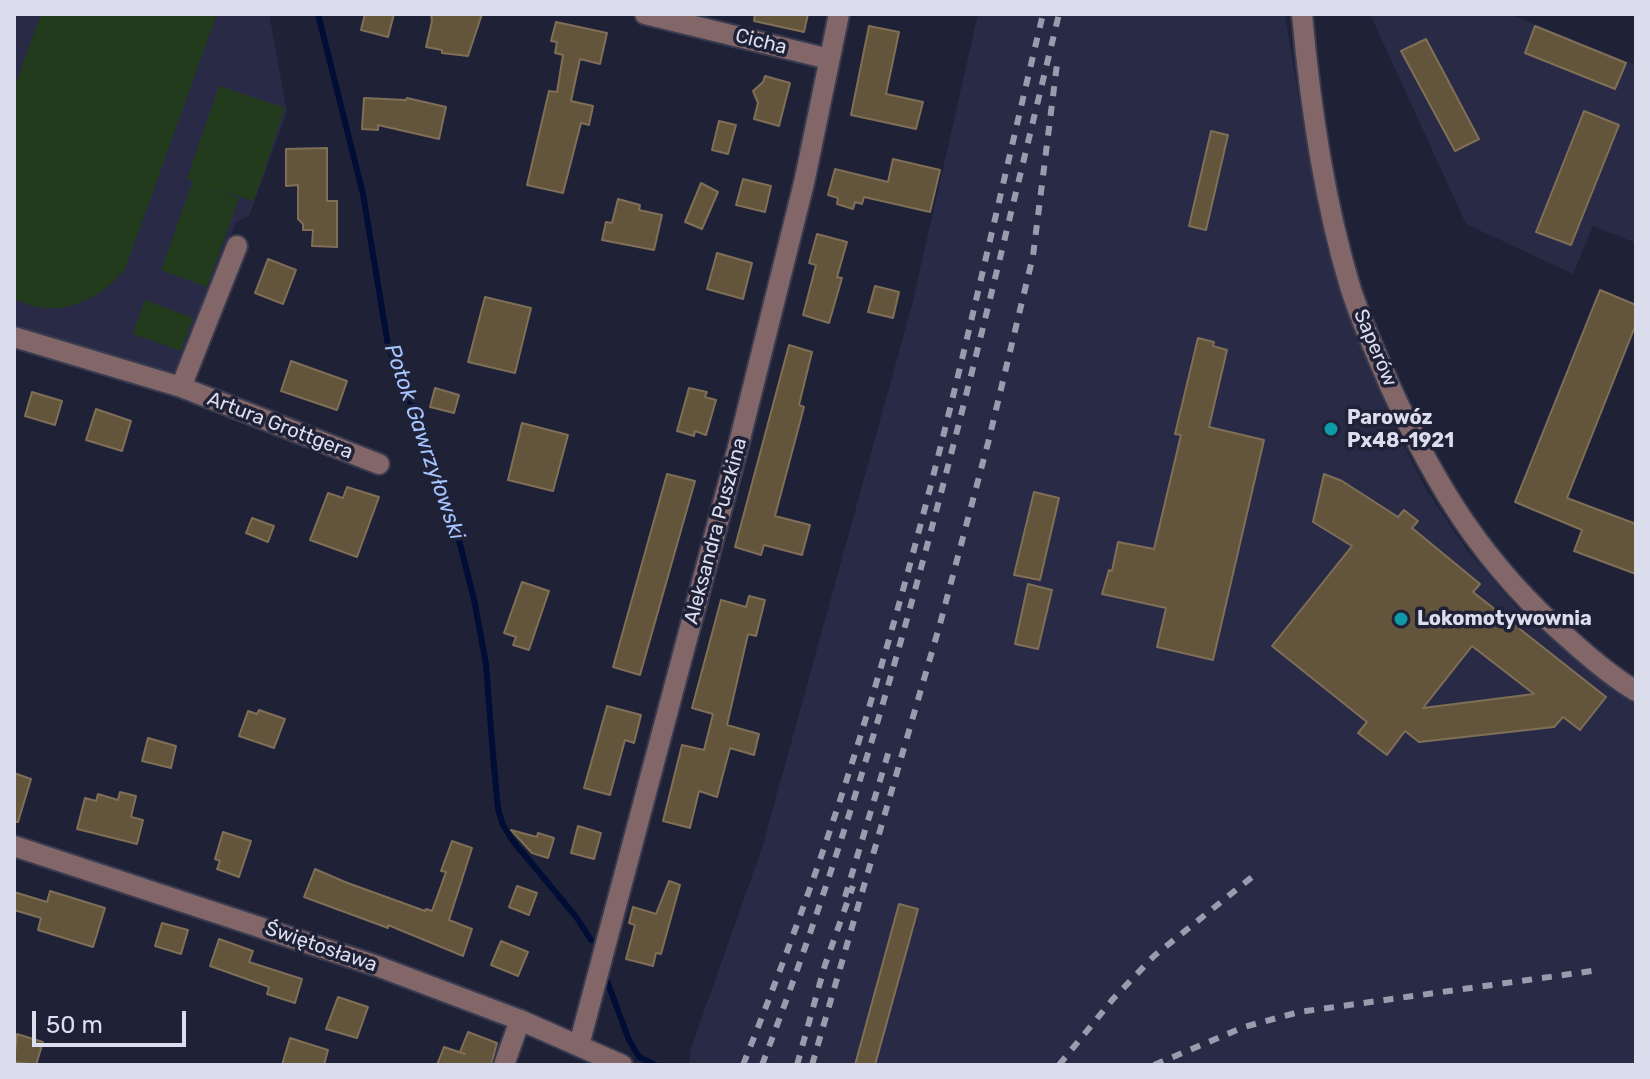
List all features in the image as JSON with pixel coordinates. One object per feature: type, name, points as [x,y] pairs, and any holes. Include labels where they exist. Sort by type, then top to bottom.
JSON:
[{"type":"street","name":"Cicha","points":[[645,14],[829,59]]},
{"type":"street","name":"Aleksandra Puszkina","points":[[579,1045],[738,447],[804,183],[839,14]]},
{"type":"street","name":"Saperów","points":[[1302,14],[1320,150],[1333,222],[1349,283],[1363,324],[1423,455],[1467,530],[1515,588],[1587,655],[1636,691]]},
{"type":"street","name":"Artura Grottgera","points":[[181,387],[237,246]]},
{"type":"street","name":"Artura Grottgera","points":[[14,337],[181,387],[379,464]]},
{"type":"street","name":"Świętosława","points":[[14,846],[377,966],[520,1020],[622,1065]]},
{"type":"street","points":[[504,1065],[520,1020]]},
{"type":"shaded area","points":[[14,14],[269,14],[287,112],[249,216],[236,222],[176,372],[164,378],[14,333]]},
{"type":"shaded area","points":[[978,14],[1285,14],[1309,161],[1328,252],[1347,313],[1398,434],[1427,491],[1467,550],[1517,608],[1581,665],[1636,703],[1636,1065],[689,1065],[691,1048],[762,848],[912,305]]},
{"type":"shaded area","points":[[1370,14],[1509,14],[1636,65],[1636,243],[1593,226],[1573,274],[1466,224]]},
{"type":"green space","points":[[41,14],[217,14],[125,269],[89,299],[59,308],[29,305],[14,298],[14,89]]},
{"type":"green space","points":[[219,86],[285,108],[254,201],[209,187],[239,198],[207,287],[161,270],[193,181],[187,179]]},
{"type":"green space","points":[[145,300],[193,318],[181,351],[133,334]]},
{"type":"building","points":[[365,14],[394,14],[388,37],[361,30]]},
{"type":"building","points":[[431,14],[482,14],[468,56],[442,53],[442,50],[426,47]]},
{"type":"building","points":[[755,14],[808,14],[804,32],[754,21]]},
{"type":"building","points":[[556,22],[607,33],[600,64],[580,59],[571,101],[593,106],[589,125],[581,123],[563,193],[527,185],[549,91],[557,92],[563,55],[555,53],[557,42],[551,41]]},
{"type":"building","points":[[869,26],[899,32],[886,94],[923,102],[916,129],[851,115]]},
{"type":"building","points":[[1535,26],[1626,63],[1615,89],[1525,53]]},
{"type":"building","points":[[1426,39],[1479,139],[1455,151],[1401,51]]},
{"type":"building","points":[[765,76],[790,83],[779,126],[754,119],[758,103],[753,91]]},
{"type":"building","points":[[364,98],[407,98],[446,107],[439,139],[378,125],[378,130],[362,129]]},
{"type":"building","points":[[1584,111],[1619,125],[1571,245],[1536,232]]},
{"type":"building","points":[[719,121],[736,125],[728,154],[712,150]]},
{"type":"building","points":[[1211,131],[1228,135],[1206,230],[1189,226]]},
{"type":"building","points":[[327,148],[327,201],[337,201],[337,247],[312,246],[313,230],[303,230],[303,224],[298,219],[298,185],[286,186],[286,149]]},
{"type":"building","points":[[893,159],[940,170],[930,212],[864,197],[862,204],[855,202],[853,209],[837,204],[838,198],[828,195],[835,169],[888,182]]},
{"type":"building","points":[[743,179],[771,186],[765,212],[736,205]]},
{"type":"building","points":[[701,183],[718,192],[702,229],[685,222]]},
{"type":"building","points":[[618,199],[640,205],[639,210],[662,215],[654,250],[602,240],[606,222],[612,223]]},
{"type":"building","points":[[817,234],[847,242],[837,277],[842,278],[829,323],[803,315],[816,265],[809,263]]},
{"type":"building","points":[[717,253],[752,263],[743,299],[707,289]]},
{"type":"building","points":[[268,259],[296,270],[283,304],[255,293]]},
{"type":"building","points":[[875,286],[899,292],[893,318],[868,312]]},
{"type":"building","points":[[1600,290],[1636,305],[1636,324],[1567,498],[1636,524],[1636,574],[1574,551],[1582,530],[1515,502]]},
{"type":"building","points":[[485,297],[531,308],[515,373],[468,362]]},
{"type":"building","points":[[1198,338],[1214,342],[1213,346],[1227,350],[1209,427],[1264,440],[1213,660],[1157,647],[1166,608],[1102,594],[1109,570],[1112,571],[1118,542],[1154,549],[1181,435],[1175,434]]},
{"type":"building","points":[[789,345],[812,352],[799,405],[804,407],[775,516],[810,525],[802,555],[764,545],[761,555],[735,547]]},
{"type":"building","points":[[291,361],[347,381],[337,410],[281,391]]},
{"type":"building","points":[[435,388],[459,395],[454,413],[430,407]]},
{"type":"building","points":[[689,388],[707,392],[705,397],[716,400],[706,435],[695,431],[694,436],[677,431]]},
{"type":"building","points":[[32,392],[62,401],[55,425],[25,416]]},
{"type":"building","points":[[96,409],[131,421],[122,451],[86,440]]},
{"type":"building","points":[[522,423],[568,435],[553,491],[508,480]]},
{"type":"building","points":[[667,474],[695,481],[640,675],[613,667]]},
{"type":"building","name":"Lokomotywownia","points":[[1324,474],[1342,481],[1398,517],[1404,510],[1418,521],[1412,528],[1480,584],[1473,592],[1606,697],[1580,730],[1563,717],[1554,727],[1419,742],[1405,731],[1387,755],[1358,733],[1367,722],[1272,646],[1352,546],[1313,522]],"holes":[[[1472,646],[1534,694],[1423,708]]]},
{"type":"building","points":[[347,487],[379,497],[357,557],[310,540],[328,493],[343,498]]},
{"type":"building","points":[[1034,492],[1059,498],[1040,580],[1014,575]]},
{"type":"building","points":[[252,518],[274,526],[268,542],[246,533]]},
{"type":"building","points":[[522,582],[549,591],[529,650],[513,645],[516,637],[504,633]]},
{"type":"building","points":[[1028,584],[1052,590],[1038,649],[1015,644]]},
{"type":"building","points":[[749,596],[765,600],[756,636],[748,634],[727,725],[759,734],[754,755],[730,748],[717,797],[699,791],[690,828],[663,821],[682,745],[704,750],[713,714],[692,708],[721,600],[746,607]]},
{"type":"building","points":[[607,706],[641,715],[634,743],[625,740],[610,795],[584,788]]},
{"type":"building","points":[[259,710],[285,719],[274,748],[239,736],[248,711],[257,714]]},
{"type":"building","points":[[148,738],[176,746],[171,768],[142,761]]},
{"type":"building","points":[[14,773],[31,779],[18,822],[14,822]]},
{"type":"building","points":[[120,792],[136,796],[131,817],[143,820],[137,844],[77,829],[85,798],[96,801],[98,794],[118,800]]},
{"type":"building","points":[[578,826],[601,833],[594,859],[571,853]]},
{"type":"building","points":[[511,830],[554,838],[548,858],[532,853]]},
{"type":"building","points":[[223,832],[251,841],[239,877],[217,869],[220,861],[215,859]]},
{"type":"building","points":[[452,841],[472,848],[449,920],[472,929],[463,956],[388,925],[388,928],[304,897],[315,869],[432,911],[446,872],[441,871]]},
{"type":"building","points":[[669,881],[680,885],[661,954],[656,953],[653,966],[626,959],[635,925],[629,923],[633,907],[656,914]]},
{"type":"building","points":[[517,886],[537,893],[529,915],[509,907]]},
{"type":"building","points":[[50,891],[105,908],[93,947],[38,930],[41,918],[14,910],[14,892],[47,902]]},
{"type":"building","points":[[899,904],[918,909],[875,1065],[855,1065]]},
{"type":"building","points":[[162,923],[188,930],[181,954],[155,946]]},
{"type":"building","points":[[219,939],[253,951],[249,962],[302,979],[295,1003],[267,994],[269,987],[210,966]]},
{"type":"building","points":[[501,941],[528,952],[518,976],[491,965]]},
{"type":"building","points":[[338,997],[368,1007],[357,1038],[326,1029]]},
{"type":"building","points":[[468,1032],[497,1043],[491,1065],[437,1065],[444,1047],[465,1054],[460,1052]]},
{"type":"building","points":[[17,1034],[43,1042],[36,1065],[14,1062]]},
{"type":"building","points":[[290,1038],[328,1050],[324,1065],[282,1065]]},
{"type":"waterway","name":"Potok Gawrzyłowski","points":[[318,14],[363,194],[388,345],[450,505],[474,599],[486,664],[498,809],[513,841],[577,918],[591,940]]},
{"type":"waterway","name":"Potok Gawrzyłowski","points":[[607,981],[629,1040],[639,1057],[655,1065]]},
{"type":"railway","points":[[743,1065],[832,824],[902,595],[945,430],[1043,14]]},
{"type":"railway","points":[[762,1065],[852,807],[891,676],[962,412],[1059,14]]},
{"type":"railway","points":[[812,1065],[940,624],[988,443],[1033,256],[1057,64]]},
{"type":"railway","points":[[845,897],[891,744]]},
{"type":"railway","points":[[1059,1065],[1113,999],[1154,956],[1257,873]]},
{"type":"railway","points":[[797,1065],[825,965],[853,886]]},
{"type":"railway","points":[[1154,1065],[1244,1027],[1299,1012],[1599,970]]},
{"type":"place","name":"Parowóz Px48-1921","points":[[1331,429]]},
{"type":"place","name":"Lokomotywownia","points":[[1401,619]]}]
